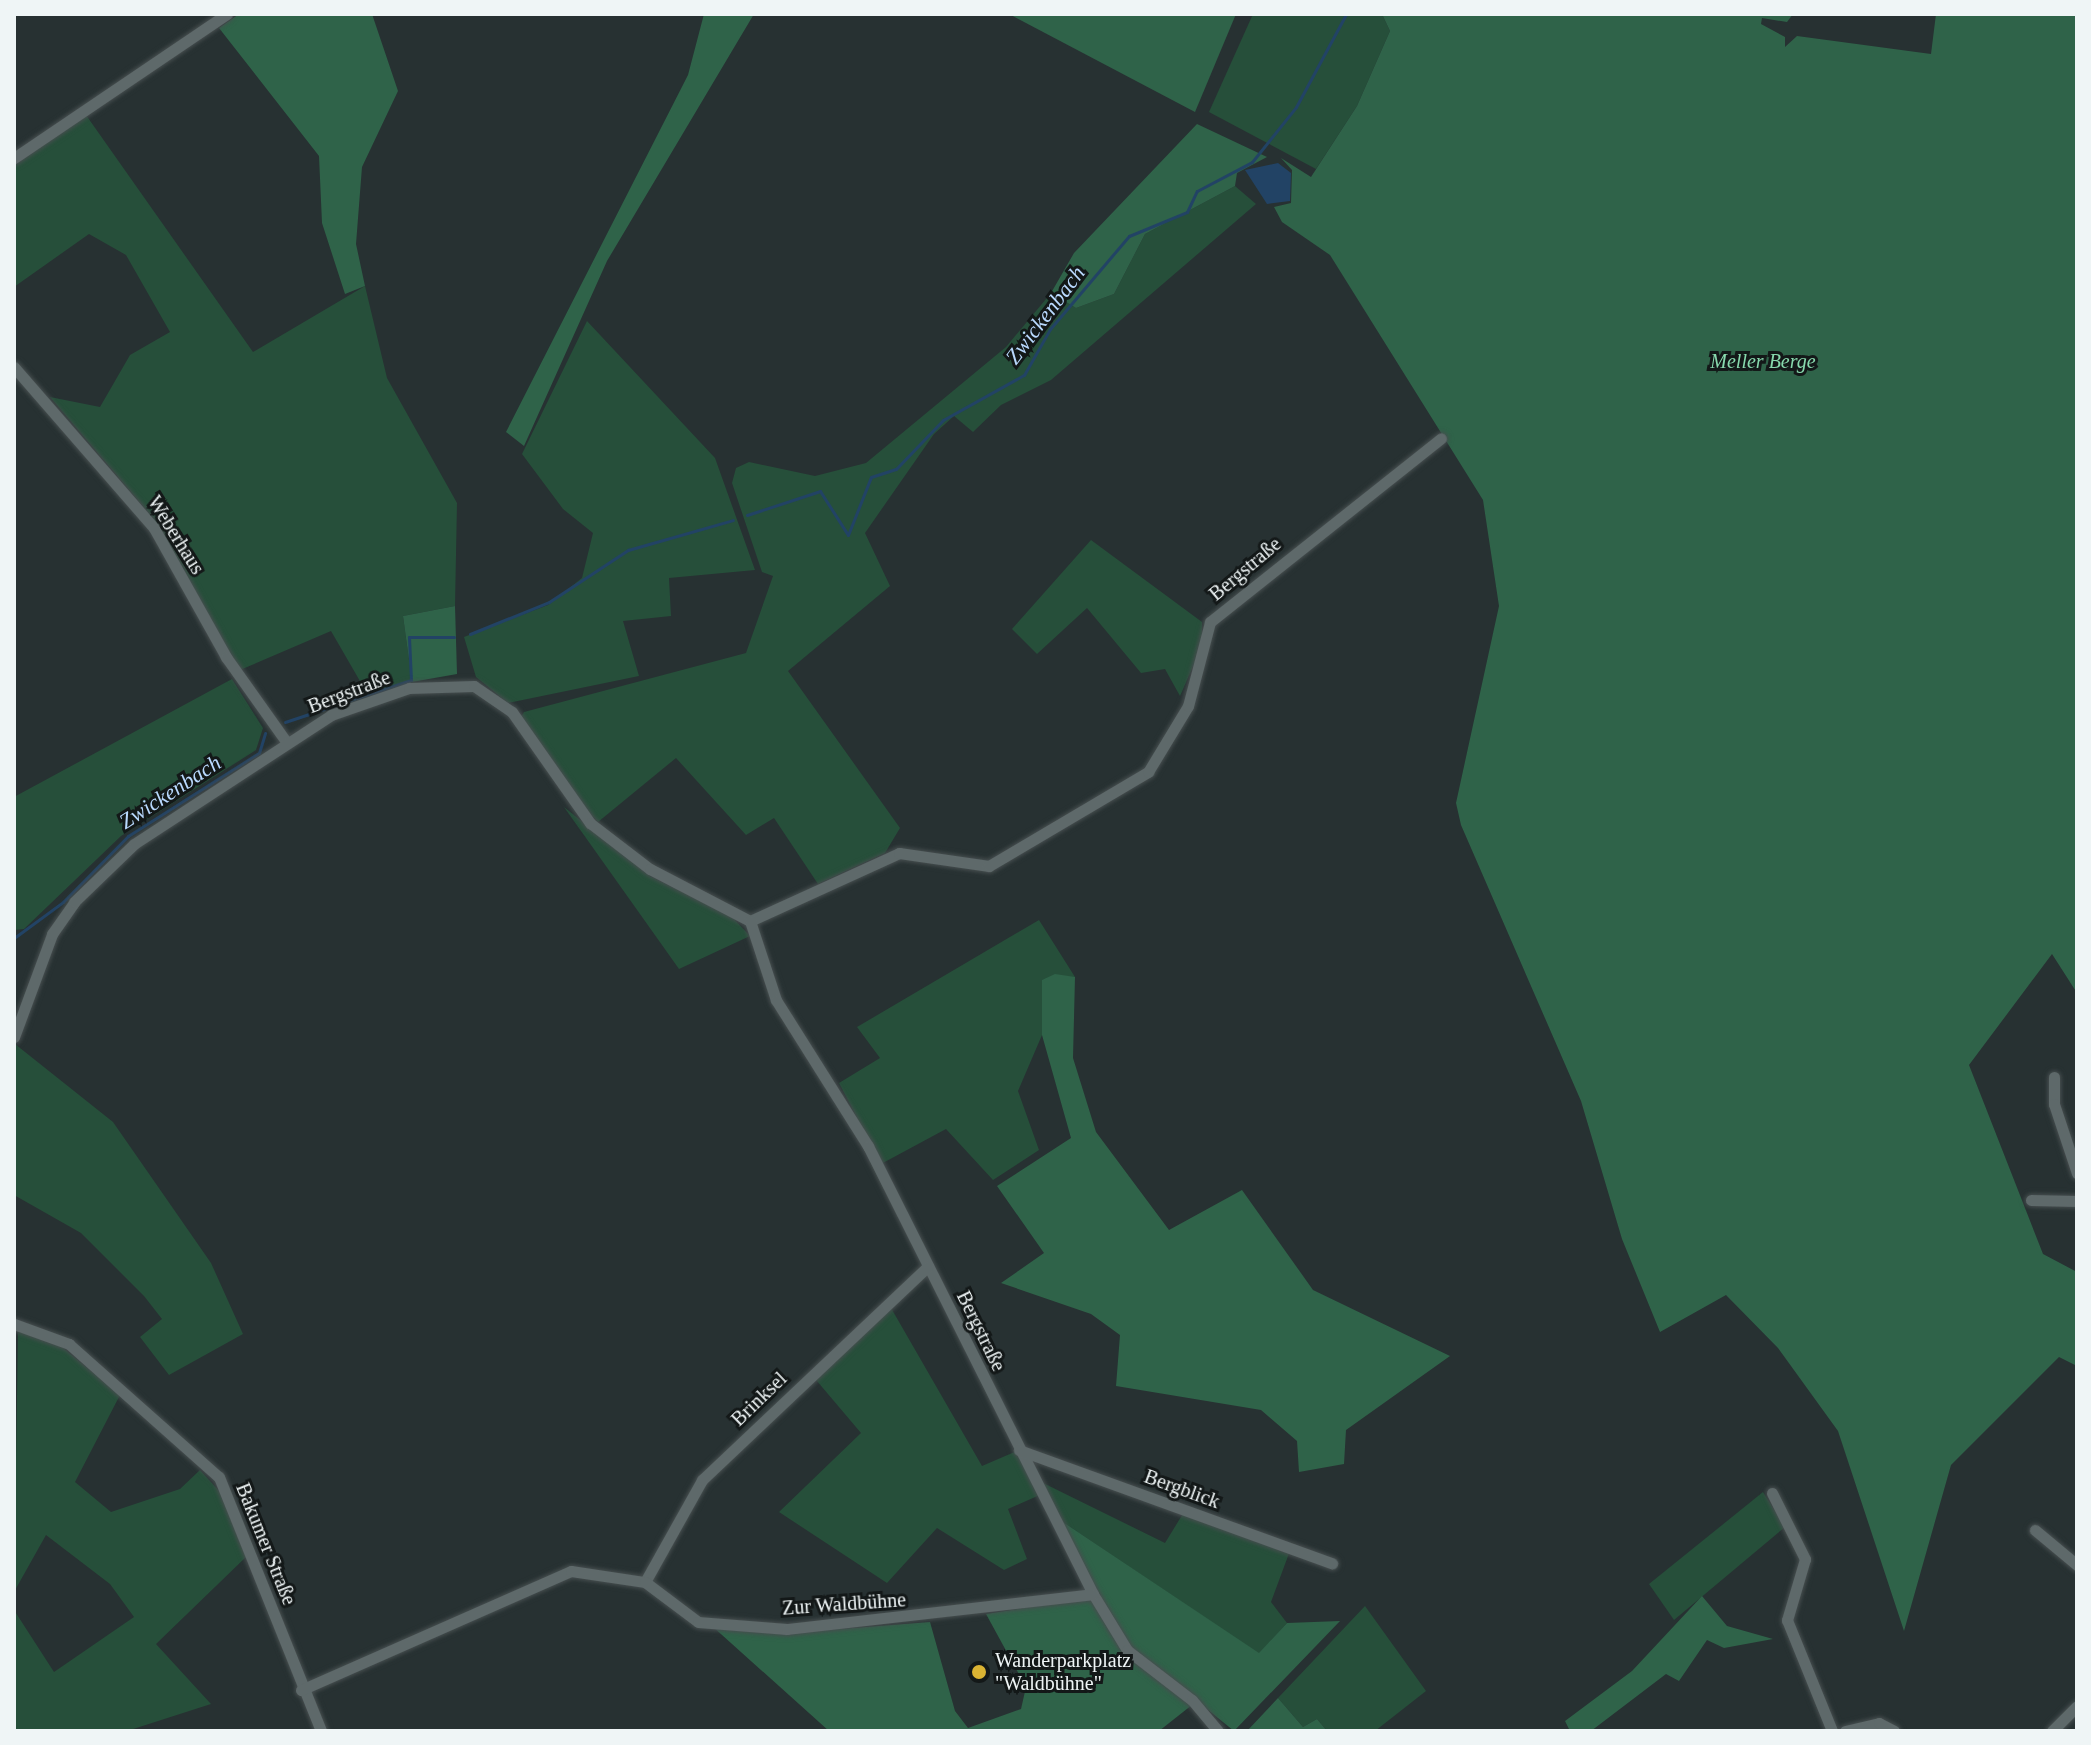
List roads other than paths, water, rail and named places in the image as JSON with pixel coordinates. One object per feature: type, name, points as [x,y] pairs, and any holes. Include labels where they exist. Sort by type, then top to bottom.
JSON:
[{"type":"street","points":[[14,158],[227,14]]},
{"type":"street","name":"Weberhaus","points":[[14,367],[154,528],[226,657],[285,740]]},
{"type":"street","name":"Bergstraße","points":[[750,921],[899,853],[989,866],[1148,772],[1188,706],[1210,622],[1441,438]]},
{"type":"street","name":"Bergstraße","points":[[14,1037],[52,934],[74,902],[134,844],[252,771],[285,740],[409,688],[474,686],[512,712],[590,823],[650,869],[750,921],[776,1000],[838,1090],[1093,1594],[1127,1650],[1192,1700],[1218,1731]]},
{"type":"street","points":[[2054,1077],[2054,1104],[2077,1173]]},
{"type":"street","points":[[2031,1200],[2077,1201]]},
{"type":"street","name":"Brinksel","points":[[645,1582],[702,1480],[928,1266]]},
{"type":"street","name":"Bakumer Straße","points":[[14,1324],[69,1344],[219,1477],[301,1690],[321,1731]]},
{"type":"street","name":"Bergblick","points":[[1019,1450],[1332,1563]]},
{"type":"street","points":[[1772,1493],[1805,1559],[1787,1620],[1832,1731]]},
{"type":"street","points":[[2035,1530],[2077,1565]]},
{"type":"street","points":[[301,1690],[552,1574],[645,1582]]},
{"type":"street","name":"Zur Waldbühne","points":[[645,1582],[698,1622],[787,1629],[1093,1594]]},
{"type":"street","points":[[2052,1731],[2077,1706]]},
{"type":"street","points":[[1845,1731],[1879,1723],[1894,1731]]},
{"type":"water","points":[[1278,163],[1291,173],[1290,201],[1267,204],[1245,170]]},
{"type":"waterway","name":"Zwickenbach","points":[[747,515],[820,491],[848,535],[871,477],[896,469],[943,420],[1024,375],[1050,329],[1129,236],[1187,212],[1197,191],[1252,162],[1296,107],[1346,14]]},
{"type":"waterway","name":"Zwickenbach","points":[[470,634],[549,602],[628,550],[733,520]]},
{"type":"waterway","name":"Zwickenbach","points":[[285,722],[411,680],[409,637],[454,637]]},
{"type":"waterway","name":"Zwickenbach","points":[[14,938],[63,902],[128,836],[259,753],[265,733]]},
{"type":"place","name":"Wanderparkplatz \"Waldbühne\"","points":[[979,1672]]},
{"type":"park label","name":"Meller Berge","points":[[1763,361]]}]
